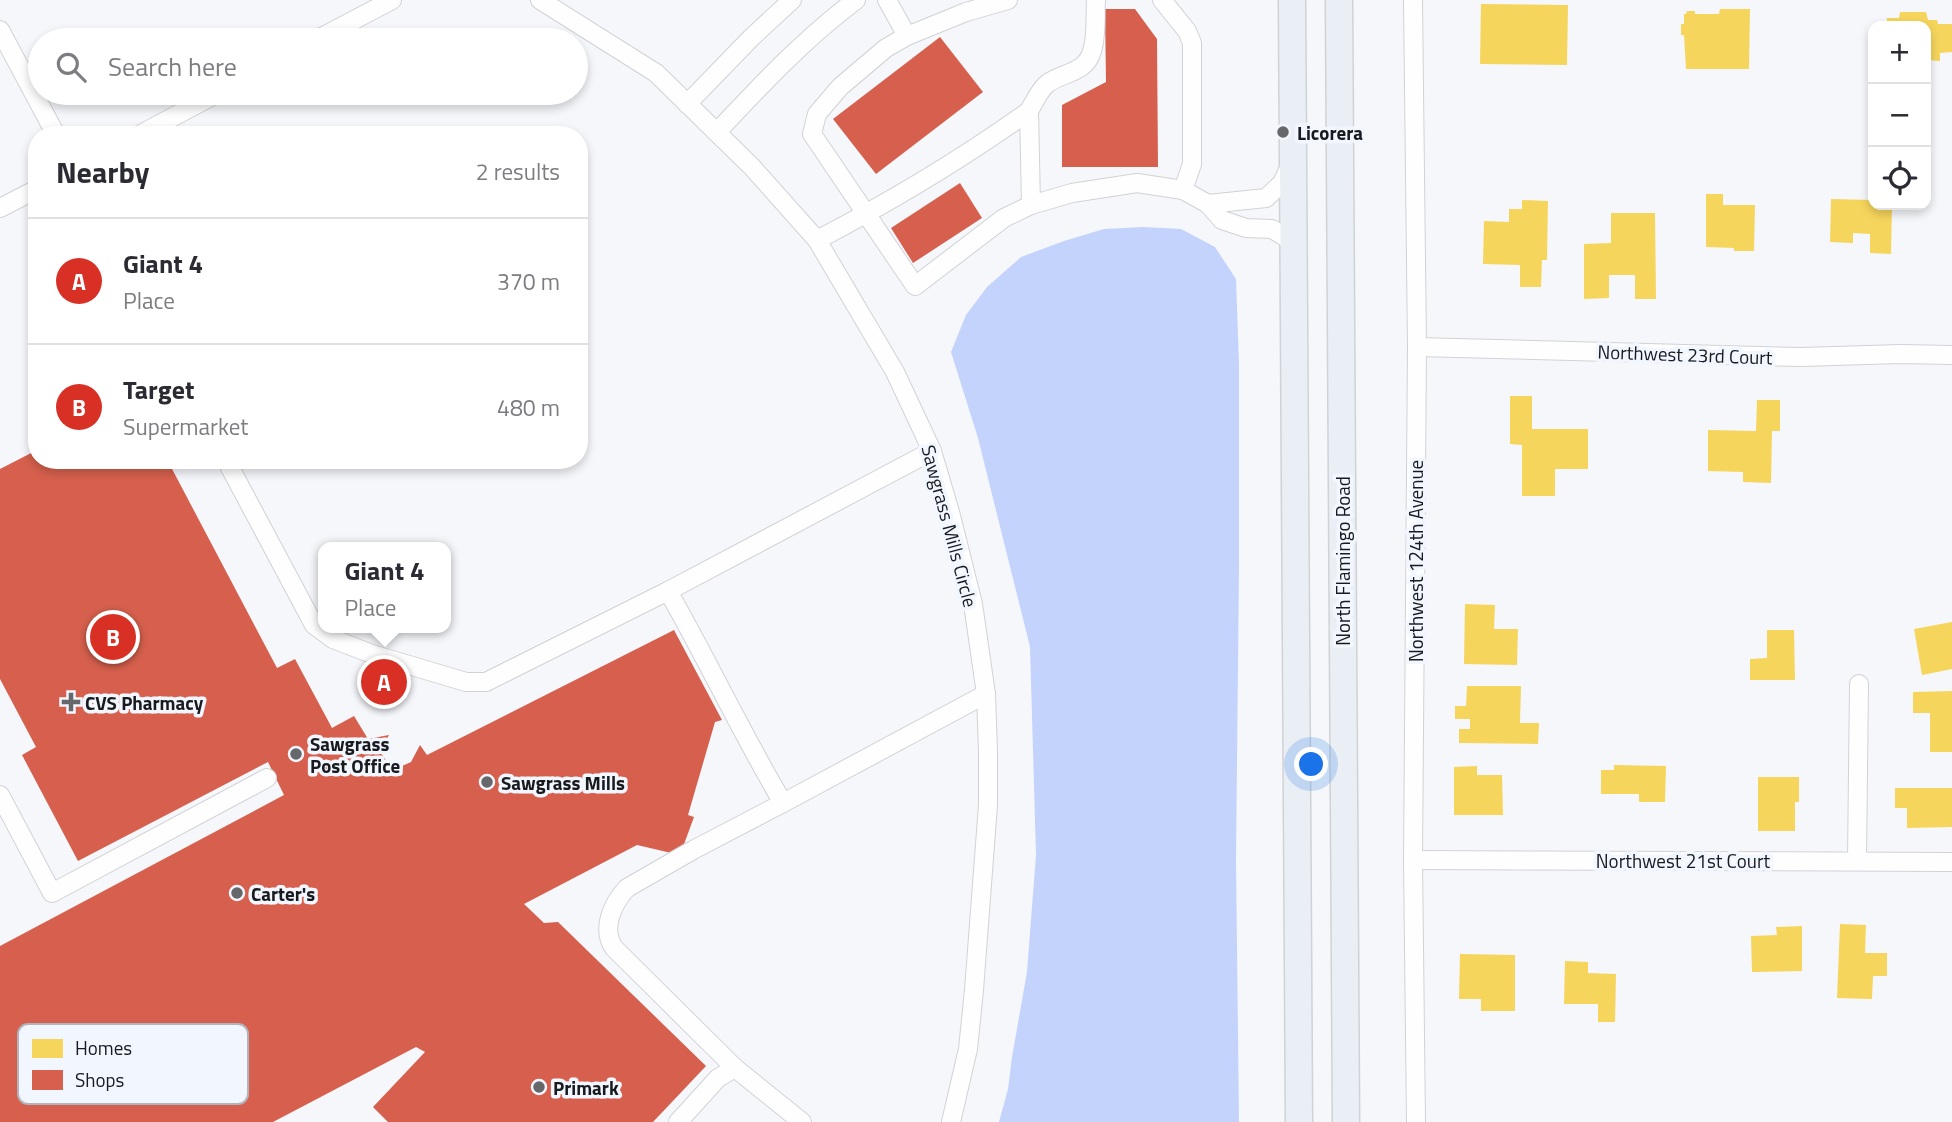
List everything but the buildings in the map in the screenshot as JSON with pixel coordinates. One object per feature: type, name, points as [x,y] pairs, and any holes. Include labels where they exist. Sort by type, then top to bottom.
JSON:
[{"type":"highway","points":[[1292,0],[1299,1122]]},
{"type":"highway","name":"North Flamingo Road","points":[[1339,0],[1346,1122]]},
{"type":"street","points":[[339,28],[392,0]]},
{"type":"street","name":"Sawgrass Mills Circle","points":[[540,0],[584,28]]},
{"type":"street","points":[[687,104],[792,0]]},
{"type":"street","points":[[717,132],[780,66],[834,16],[856,0]]},
{"type":"street","points":[[887,0],[906,36]]},
{"type":"street","points":[[1008,0],[966,12],[906,36],[886,48],[840,87],[817,114],[812,134],[915,286],[1004,218],[1031,205],[1072,193],[1137,183],[1183,190],[1208,204],[1222,220],[1246,228],[1272,229],[1293,242]]},
{"type":"street","points":[[1031,205],[1030,111],[1040,91],[1049,82],[1079,69],[1088,61],[1093,50],[1096,0]]},
{"type":"street","points":[[1162,0],[1187,31],[1192,43],[1192,164],[1183,190]]},
{"type":"street","name":"Northwest 124th Avenue","points":[[1413,0],[1417,347],[1413,860],[1416,1122]]},
{"type":"street","points":[[0,30],[28,82]]},
{"type":"street","name":"Sawgrass Mills Circle","points":[[588,30],[656,73],[752,167],[817,240],[895,372],[932,451],[973,604],[986,694],[988,751],[988,805],[975,990],[968,1049],[951,1122]]},
{"type":"street","points":[[40,105],[51,126]]},
{"type":"street","points":[[156,126],[195,105]]},
{"type":"street","points":[[817,240],[866,215],[1030,111]]},
{"type":"street","points":[[1208,204],[1266,198],[1282,183],[1293,161]]},
{"type":"street","points":[[0,208],[28,194]]},
{"type":"street","name":"Northwest 23rd Court","points":[[1417,347],[1801,357],[1952,355]]},
{"type":"street","points":[[325,633],[333,639],[395,661],[466,682],[486,682],[668,591],[932,451]]},
{"type":"street","points":[[231,469],[318,628]]},
{"type":"street","points":[[668,591],[783,803]]},
{"type":"street","points":[[1857,860],[1859,684]]},
{"type":"street","points":[[802,1122],[736,1068],[614,948],[610,939],[609,922],[616,902],[627,888],[693,850],[986,694]]},
{"type":"street","points":[[0,795],[52,893],[267,778]]},
{"type":"street","name":"Northwest 21st Court","points":[[1413,860],[1952,862]]},
{"type":"street","points":[[678,1122],[718,1078],[736,1068]]},
{"type":"water","points":[[1104,229],[1181,229],[1215,247],[1236,279],[1239,365],[1236,860],[1239,1122],[999,1122],[1008,1089],[1027,972],[1036,855],[1030,647],[978,438],[951,352],[966,315],[987,287],[1021,257]]},
{"type":"place","name":"Licorera","points":[[1283,132]]},
{"type":"place","name":"Target","points":[[113,637]]},
{"type":"place","name":"Giant 4","points":[[384,682]]},
{"type":"place","name":"CVS Pharmacy","points":[[71,702]]},
{"type":"place","name":"Sawgrass Post Office","points":[[296,754]]},
{"type":"place","name":"Sawgrass Mills","points":[[487,782]]},
{"type":"place","name":"Carter's","points":[[237,893]]},
{"type":"place","name":"Primark","points":[[539,1087]]}]
